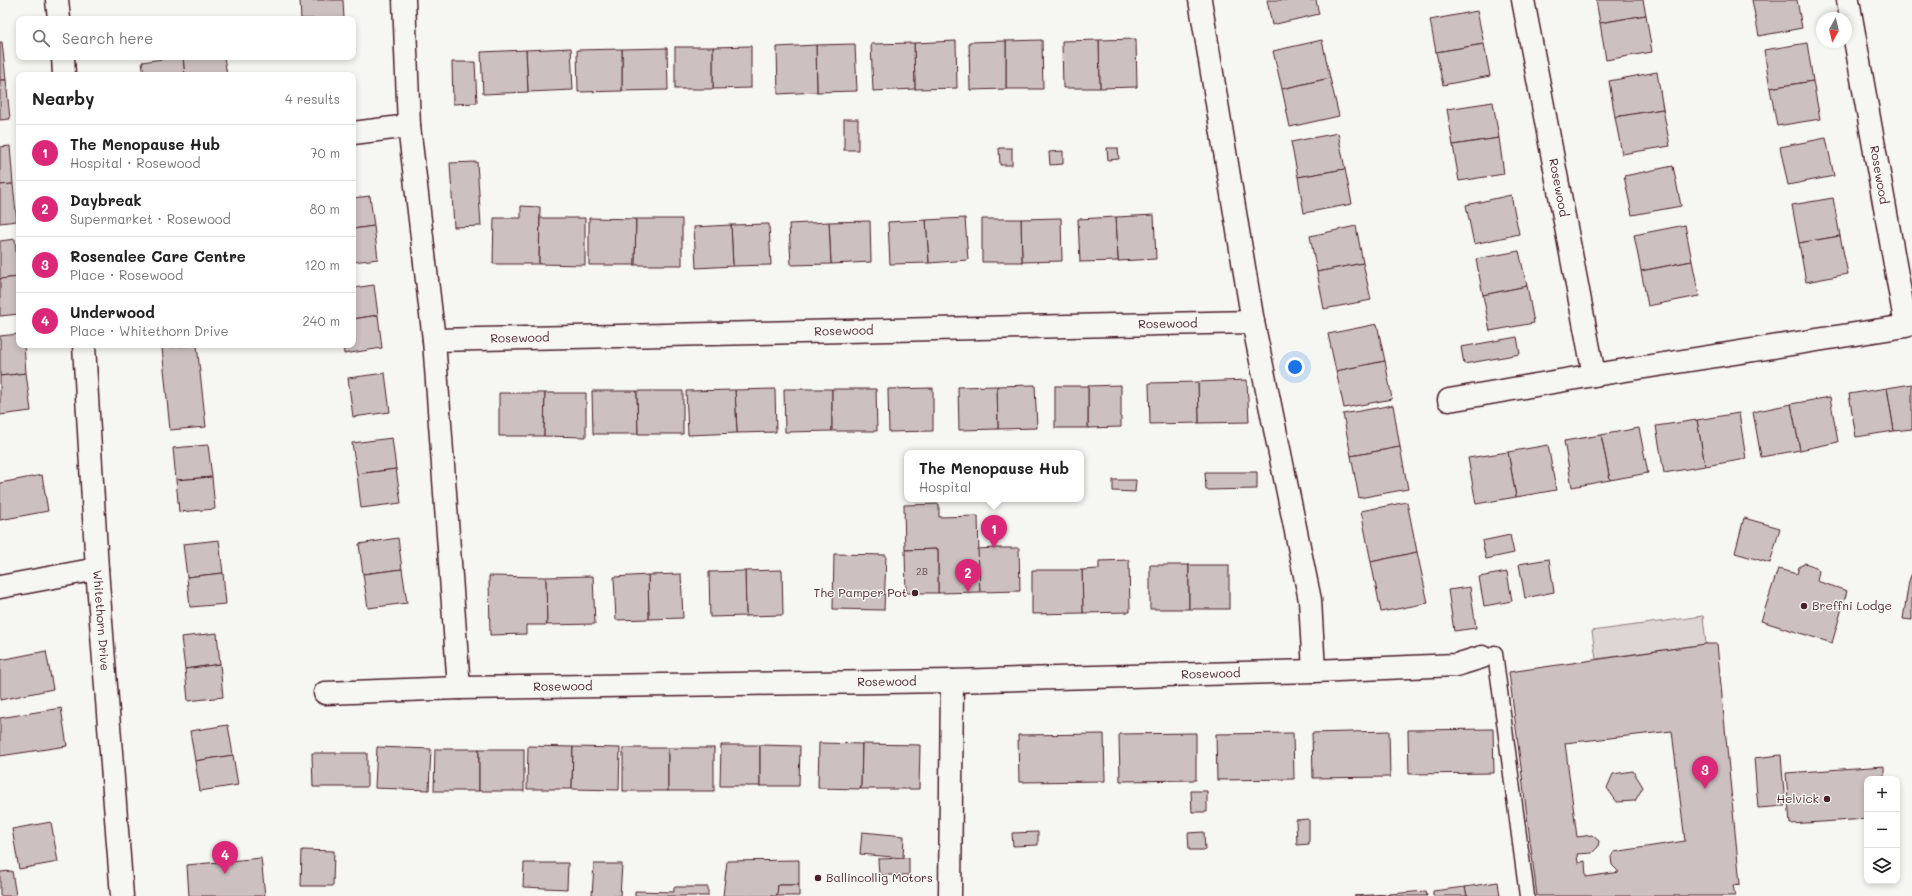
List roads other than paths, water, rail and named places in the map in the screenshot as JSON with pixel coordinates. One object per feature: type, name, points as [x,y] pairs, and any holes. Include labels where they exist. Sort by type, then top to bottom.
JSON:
[{"type":"street","points":[[57,0],[59,16]]},
{"type":"street","points":[[404,0],[409,126],[434,340],[459,688]]},
{"type":"street","points":[[1200,0],[1253,322],[1310,600],[1314,671]]},
{"type":"street","name":"Rosewood","points":[[1523,0],[1594,375]]},
{"type":"street","name":"Rosewood","points":[[1449,400],[1594,375],[1909,325],[1848,0]]},
{"type":"street","points":[[63,60],[64,72]]},
{"type":"street","points":[[356,133],[409,126]]},
{"type":"street","name":"Rosewood","points":[[434,340],[1253,322]]},
{"type":"street","name":"Whitethorn Drive","points":[[84,348],[97,570],[122,896]]},
{"type":"street","points":[[0,587],[97,570]]},
{"type":"street","name":"Rosewood","points":[[325,693],[459,688],[952,681],[1314,671],[1456,665],[1489,655]]},
{"type":"street","points":[[950,896],[952,681]]},
{"type":"lane","points":[[1489,655],[1527,896]]},
{"type":"place","name":"The Menopause Hub","points":[[994,548]]},
{"type":"place","name":"Daybreak","points":[[968,592]]},
{"type":"place","name":"The Pamper Pot","points":[[915,593]]},
{"type":"place","name":"Breffni Lodge","points":[[1804,606]]},
{"type":"place","name":"Rosenalee Care Centre","points":[[1705,789]]},
{"type":"place","name":"Helvick","points":[[1827,799]]},
{"type":"place","name":"Underwood","points":[[225,874]]},
{"type":"place","name":"Ballincollig Motors","points":[[818,878]]}]
